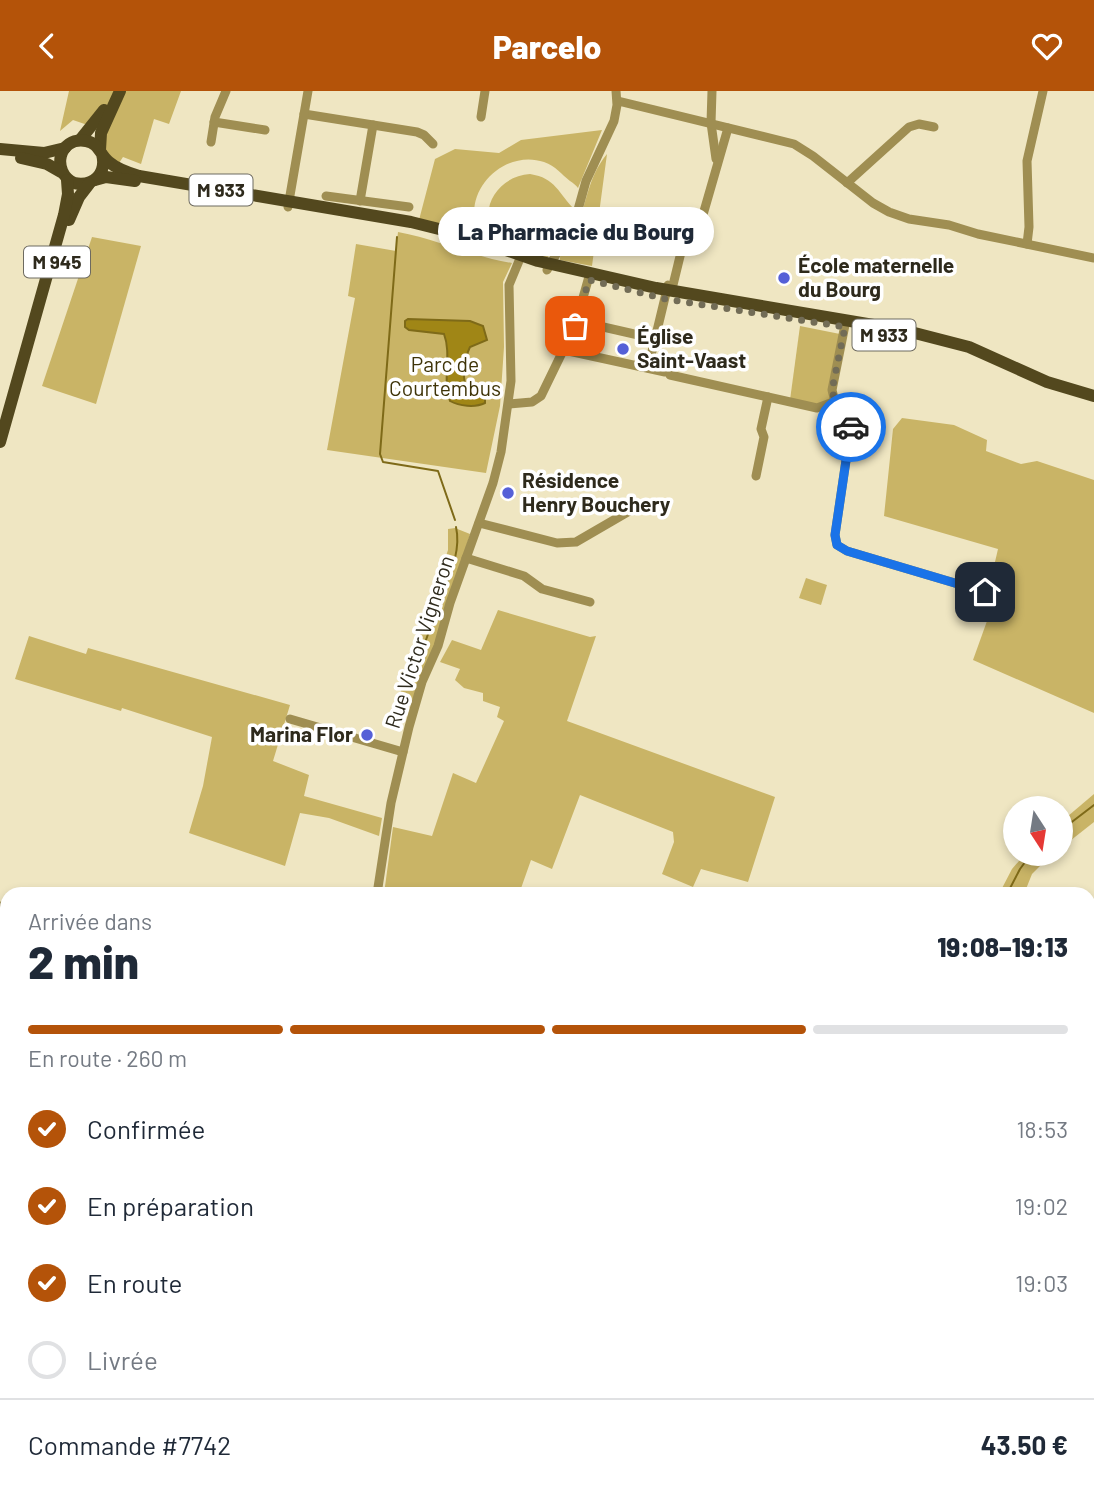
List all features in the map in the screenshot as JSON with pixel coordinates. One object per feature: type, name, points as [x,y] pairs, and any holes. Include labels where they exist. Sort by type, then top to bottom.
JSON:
[{"type":"main road","points":[[0,151],[44,153],[65,148],[80,140],[100,117],[113,91]]},
{"type":"main road","points":[[0,151],[47,164],[76,184],[92,182],[103,167],[101,133],[120,91]]},
{"type":"main road","points":[[80,140],[92,143],[101,152]]},
{"type":"main road","points":[[64,176],[60,159],[65,148]]},
{"type":"main road","name":"M 933","points":[[101,152],[111,164],[139,176],[425,230],[548,267],[666,295],[846,324],[903,330],[969,347],[1047,382],[1094,396]]},
{"type":"main road","name":"M 945","points":[[0,442],[64,215],[68,194],[64,176]]},
{"type":"main road","name":"M 933","points":[[92,182],[106,177],[289,204]]},
{"type":"main road","name":"M 945","points":[[29,344],[71,214],[81,193],[92,182]]},
{"type":"main road","name":"M 933","points":[[846,324],[965,353],[1048,390],[1094,403]]},
{"type":"street","points":[[211,142],[214,122],[226,91]]},
{"type":"street","points":[[289,204],[308,91]]},
{"type":"street","points":[[481,117],[485,91]]},
{"type":"street","points":[[712,91],[711,123],[716,165]]},
{"type":"street","points":[[1027,244],[1027,168],[1042,91]]},
{"type":"street","points":[[548,267],[572,230],[586,181],[612,126],[617,96],[793,144],[813,156],[878,207],[900,216],[1094,258]]},
{"type":"street","points":[[304,114],[417,132],[433,144]]},
{"type":"street","points":[[214,122],[265,130]]},
{"type":"street","points":[[847,183],[909,127],[919,124],[934,127]]},
{"type":"street","points":[[360,201],[373,125]]},
{"type":"street","points":[[648,368],[677,242],[682,238],[693,237],[698,232],[728,128]]},
{"type":"street","points":[[326,196],[409,207]]},
{"type":"street","name":"Rue Victor Vigneron","points":[[378,887],[391,803],[419,691],[436,652],[498,463],[509,404],[512,353],[509,285],[520,259]]},
{"type":"street","points":[[509,404],[528,403],[539,398],[577,321],[589,277]]},
{"type":"street","points":[[577,321],[656,339]]},
{"type":"street","points":[[846,324],[832,390],[851,425],[835,535],[837,545],[847,551],[985,592]]},
{"type":"street","points":[[564,350],[820,408],[836,401]]},
{"type":"street","points":[[756,476],[764,437],[761,429],[768,397]]},
{"type":"street","points":[[479,523],[568,544],[631,510]]},
{"type":"street","points":[[466,558],[524,576],[542,589],[590,602]]},
{"type":"street","points":[[290,719],[403,752]]},
{"type":"green space","points":[[69,91],[181,91],[169,124],[154,119],[141,164],[123,157],[119,163],[107,154],[105,131],[73,120],[60,131]]},
{"type":"green space","points":[[602,130],[578,188],[552,166],[529,159],[500,168],[488,178],[475,204],[475,219],[480,234],[494,238],[499,244],[419,220],[435,159],[455,149],[499,153],[521,140]]},
{"type":"green space","points":[[607,154],[592,266],[560,260],[561,253],[575,231],[595,173]]},
{"type":"green space","points":[[530,174],[546,179],[556,187],[575,210],[564,236],[546,259],[506,244],[493,230],[489,219],[492,198],[499,189],[518,176]]},
{"type":"green space","name":"Parc de Courtembus","points":[[398,232],[512,263],[503,282],[504,347],[500,406],[486,473],[327,450],[355,298],[348,296],[356,244],[396,251]]},
{"type":"green space","points":[[92,237],[141,246],[96,404],[42,386]]},
{"type":"green space","points":[[800,326],[840,334],[830,400],[820,405],[790,400]]},
{"type":"green space","points":[[902,418],[954,425],[987,440],[986,451],[1021,464],[1037,461],[1094,480],[1094,713],[973,660],[996,596],[988,592],[998,549],[884,516],[893,429]]},
{"type":"green space","points":[[455,528],[470,534],[440,634],[412,701],[399,697],[448,550],[448,529]]},
{"type":"green space","points":[[806,578],[827,585],[821,605],[799,598]]},
{"type":"green space","points":[[498,610],[590,637],[596,636],[567,721],[775,797],[748,882],[701,869],[693,887],[662,874],[674,842],[673,832],[580,795],[552,869],[531,860],[521,887],[385,887],[393,827],[432,836],[453,773],[476,783],[504,721],[497,717],[500,707],[483,701],[483,693],[464,688],[455,680],[460,669],[440,662],[452,640],[481,650]]},
{"type":"green space","points":[[29,636],[86,654],[88,648],[290,705],[273,761],[309,775],[304,796],[382,818],[379,836],[329,818],[300,813],[285,866],[189,833],[203,786],[212,737],[122,708],[121,711],[15,679]]},
{"type":"green space","points":[[1094,794],[1094,822],[1073,839],[1073,812]]},
{"type":"green space","points":[[1015,866],[1040,866],[1032,874],[1027,887],[1003,887]]},
{"type":"shaded area","points":[[405,321],[470,321],[483,326],[487,340],[470,347],[464,376],[469,391],[485,397],[485,403],[467,406],[450,401],[444,334],[409,330],[405,327]]},
{"type":"waterway","points":[[397,237],[380,454],[383,462],[438,471],[455,520]]},
{"type":"waterway","points":[[438,606],[455,557],[456,527]]},
{"type":"waterway","points":[[412,680],[434,617]]},
{"type":"waterway","points":[[1073,821],[1094,805]]},
{"type":"waterway","points":[[1011,887],[1022,866]]},
{"type":"way so far","points":[[575,326],[589,280],[666,299],[845,327],[832,390],[834,398],[851,422],[851,427]]},
{"type":"place","name":"École maternelle du Bourg","points":[[784,278]]},
{"type":"place","name":"La Pharmacie du Bourg","points":[[575,326]]},
{"type":"place","name":"Église Saint-Vaast","points":[[623,349]]},
{"type":"place","name":"Résidence Henry Bouchery","points":[[508,493]]},
{"type":"place","name":"Marina Flor","points":[[367,735]]},
{"type":"route","points":[[851,427],[835,535],[837,545],[847,551],[985,592]]}]
